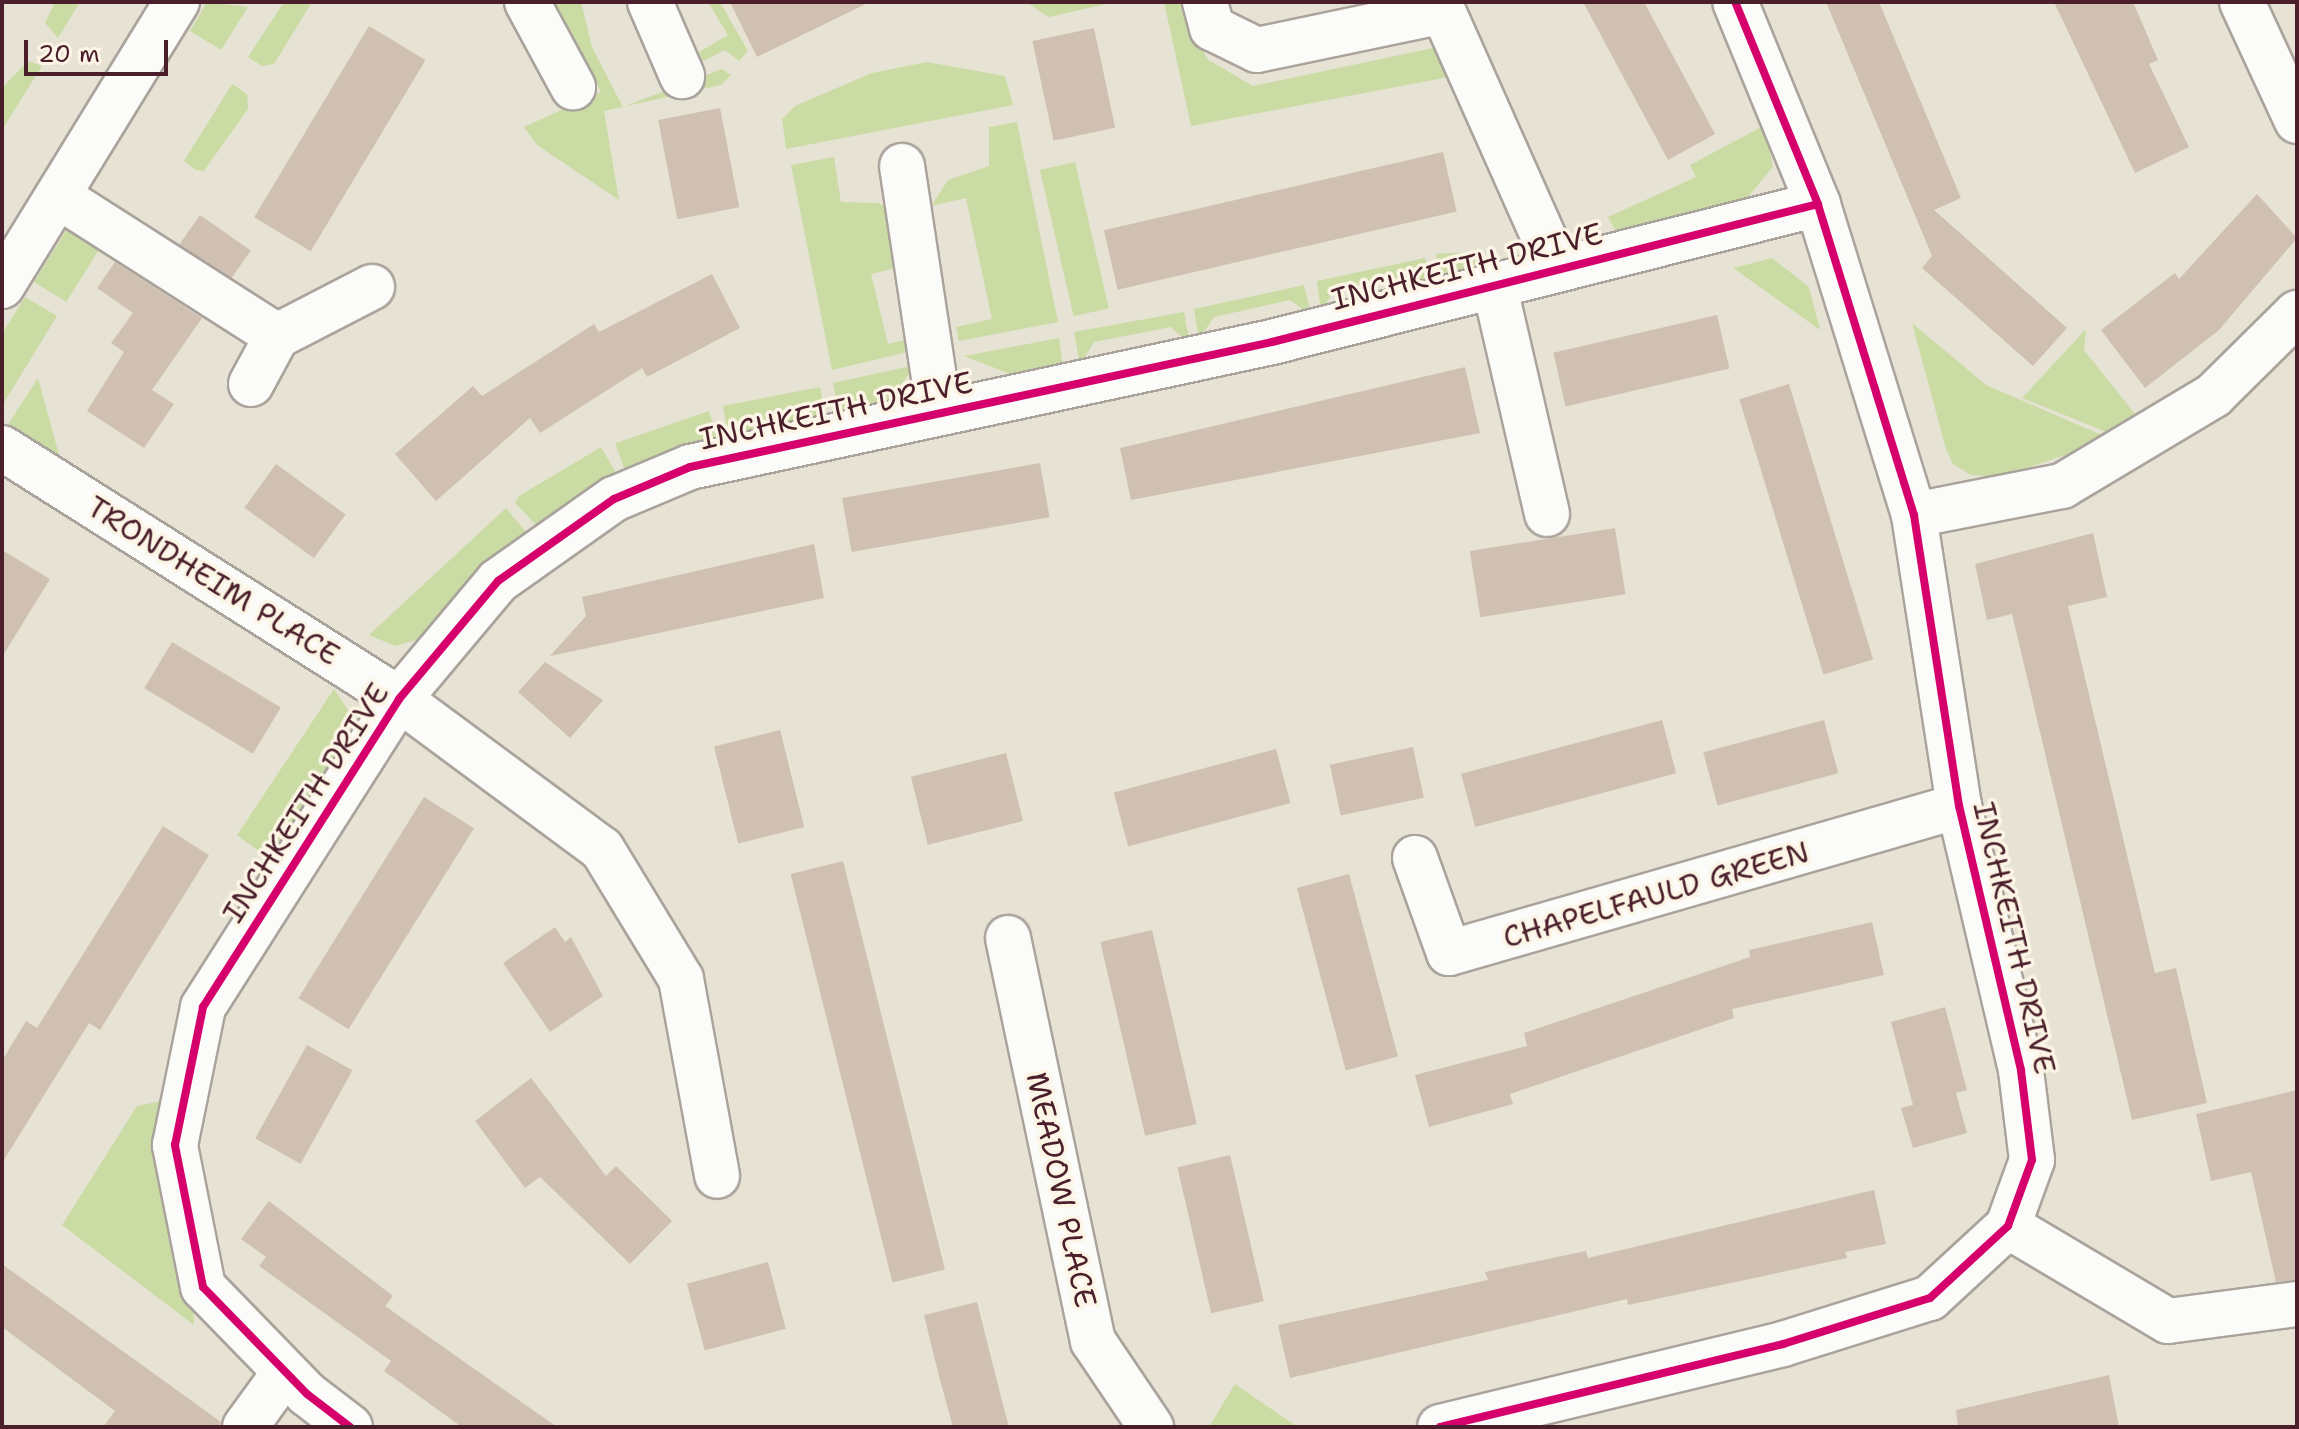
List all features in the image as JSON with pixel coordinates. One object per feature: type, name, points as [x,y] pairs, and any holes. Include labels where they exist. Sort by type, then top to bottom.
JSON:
[{"type":"street","points":[[2,286],[177,2]]},
{"type":"street","points":[[527,2],[573,87]]},
{"type":"street","points":[[650,2],[682,76]]},
{"type":"street","points":[[1205,2],[1212,28],[1257,50],[1443,11],[1557,267]]},
{"type":"street","name":"INCHKEITH DRIVE","points":[[1440,1427],[1783,1344],[1930,1298],[2008,1226],[2032,1160],[2021,1070],[1959,806],[1914,515],[1818,204],[1735,2]]},
{"type":"street","points":[[2242,2],[2297,121]]},
{"type":"street","points":[[906,165],[939,412]]},
{"type":"street","points":[[58,196],[277,336]]},
{"type":"street","name":"INCHKEITH DRIVE","points":[[350,1427],[285,1372],[203,1287],[175,1145],[203,1007],[399,699],[498,581],[614,499],[690,467],[1272,342],[1557,267],[1818,204]]},
{"type":"street","points":[[1494,284],[1547,514]]},
{"type":"street","points":[[251,384],[277,336],[372,287]]},
{"type":"street","points":[[1914,515],[2062,486],[2214,395],[2297,313]]},
{"type":"street","name":"TRONDHEIM PLACE","points":[[2,448],[399,699],[602,849],[681,979],[717,1176]]},
{"type":"street","name":"CHAPELFAULD GREEN","points":[[1415,858],[1449,953],[1959,806]]},
{"type":"street","name":"MEADOW PLACE","points":[[1008,938],[1093,1341],[1151,1427]]},
{"type":"street","points":[[2008,1226],[2168,1321],[2297,1304]]},
{"type":"street","points":[[245,1427],[285,1372]]},
{"type":"green space","points":[[55,2],[80,2],[58,38],[45,23]]},
{"type":"green space","points":[[207,2],[248,7],[221,50],[190,31]]},
{"type":"green space","points":[[284,2],[312,2],[274,64],[262,66],[248,57]]},
{"type":"green space","points":[[554,2],[581,2],[592,47],[623,107],[604,111],[619,200],[537,145],[524,127],[601,92]]},
{"type":"green space","points":[[708,2],[720,2],[748,51],[739,61],[725,50],[703,61],[699,52],[728,35]]},
{"type":"green space","points":[[1026,2],[1115,2],[1049,17]]},
{"type":"green space","points":[[1164,2],[1182,2],[1207,59],[1253,86],[1433,48],[1459,75],[1191,126]]},
{"type":"green space","points":[[28,61],[42,66],[2,130],[2,88]]},
{"type":"green space","points":[[927,62],[1005,76],[1013,105],[786,149],[782,119],[795,106],[872,73]]},
{"type":"green space","points":[[722,69],[731,75],[721,85],[624,106]]},
{"type":"green space","points":[[232,84],[247,94],[248,109],[204,171],[196,170],[184,161]]},
{"type":"green space","points":[[1017,122],[1058,322],[959,341],[956,327],[992,319],[966,198],[931,206],[948,180],[989,166],[989,127]]},
{"type":"green space","points":[[1765,125],[1773,167],[1747,198],[1623,233],[1614,228],[1608,217],[1696,177],[1690,165]]},
{"type":"green space","points":[[834,157],[841,202],[879,203],[894,214],[905,266],[871,274],[888,344],[921,336],[916,350],[832,370],[791,165]]},
{"type":"green space","points":[[1075,162],[1109,308],[1074,316],[1040,170]]},
{"type":"green space","points":[[69,226],[101,246],[66,302],[34,282]]},
{"type":"green space","points":[[1470,252],[1524,268],[1442,286],[1436,254]]},
{"type":"green space","points":[[1425,258],[1434,289],[1413,276],[1334,291],[1321,312],[1317,281]]},
{"type":"green space","points":[[1772,258],[1809,287],[1820,330],[1733,268]]},
{"type":"green space","points":[[1304,285],[1311,315],[1290,300],[1214,317],[1199,339],[1194,309]]},
{"type":"green space","points":[[25,297],[57,316],[2,406],[2,334]]},
{"type":"green space","points":[[1184,312],[1190,344],[1171,327],[1094,342],[1080,365],[1074,332]]},
{"type":"green space","points":[[1912,323],[1986,385],[2111,439],[2002,477],[1971,475],[1953,464],[1946,449]]},
{"type":"green space","points":[[2086,329],[2084,350],[2135,414],[2109,433],[2022,398]]},
{"type":"green space","points":[[1059,338],[1063,367],[1018,377],[964,356]]},
{"type":"green space","points":[[915,365],[889,402],[839,415],[833,383]]},
{"type":"green space","points":[[38,378],[61,462],[7,426]]},
{"type":"green space","points":[[820,387],[826,417],[729,436],[723,406]]},
{"type":"green space","points":[[709,411],[720,443],[626,475],[615,443]]},
{"type":"green space","points":[[601,447],[620,480],[539,528],[515,503],[519,496]]},
{"type":"green space","points":[[506,508],[530,537],[426,637],[395,646],[369,635]]},
{"type":"green space","points":[[334,689],[348,710],[346,741],[272,861],[237,835]]},
{"type":"green space","points":[[162,1101],[194,1325],[62,1225],[137,1106]]},
{"type":"green space","points":[[1235,1384],[1264,1404],[1298,1427],[1209,1427]]},
{"type":"building","points":[[730,2],[870,2],[757,57]]},
{"type":"building","points":[[1583,2],[1644,2],[1715,134],[1668,160]]},
{"type":"building","points":[[1826,2],[1879,2],[1961,198],[1934,210],[2067,328],[2033,366],[1922,268],[1932,256]]},
{"type":"building","points":[[2054,2],[2133,2],[2158,60],[2149,64],[2189,147],[2135,173]]},
{"type":"building","points":[[369,26],[426,60],[311,251],[254,217]]},
{"type":"building","points":[[1094,28],[1115,128],[1054,141],[1032,41]]},
{"type":"building","points":[[720,108],[739,207],[677,219],[658,120]]},
{"type":"building","points":[[1443,152],[1457,211],[1118,290],[1104,230]]},
{"type":"building","points":[[2257,194],[2297,238],[2219,330],[2145,388],[2101,330],[2175,273],[2179,279]]},
{"type":"building","points":[[200,215],[251,251],[230,280],[179,244]]},
{"type":"building","points":[[115,262],[202,318],[152,390],[174,404],[144,448],[87,411],[124,352],[111,343],[133,313],[97,288]]},
{"type":"building","points":[[712,274],[740,328],[647,377],[642,368],[540,433],[530,418],[436,501],[395,454],[473,386],[482,396],[594,324],[599,332]]},
{"type":"building","points":[[1717,315],[1729,369],[1566,406],[1553,353]]},
{"type":"building","points":[[1465,367],[1480,433],[1131,500],[1120,448]]},
{"type":"building","points":[[1789,384],[1873,659],[1823,675],[1739,399]]},
{"type":"building","points":[[1040,463],[1050,517],[852,552],[842,498]]},
{"type":"building","points":[[276,464],[346,515],[314,558],[244,508]]},
{"type":"building","points":[[1615,528],[1625,594],[1480,617],[1470,551]]},
{"type":"building","points":[[2093,533],[2107,597],[2068,606],[2155,973],[2176,968],[2207,1103],[2132,1120],[2012,614],[1987,620],[1975,564]]},
{"type":"building","points":[[814,544],[824,598],[550,656],[586,616],[582,597]]},
{"type":"building","points":[[2,550],[50,579],[2,657]]},
{"type":"building","points":[[172,642],[281,707],[253,754],[144,688]]},
{"type":"building","points":[[545,662],[603,700],[570,738],[518,692]]},
{"type":"building","points":[[1662,720],[1676,773],[1475,827],[1461,774]]},
{"type":"building","points":[[1824,720],[1838,773],[1717,805],[1703,752]]},
{"type":"building","points":[[780,730],[804,827],[738,843],[714,746]]},
{"type":"building","points":[[1413,747],[1424,798],[1341,816],[1330,765]]},
{"type":"building","points":[[1276,749],[1290,803],[1128,847],[1114,792]]},
{"type":"building","points":[[1006,753],[1023,821],[928,845],[911,777]]},
{"type":"building","points":[[424,797],[474,828],[348,1029],[298,998]]},
{"type":"building","points":[[163,826],[209,855],[100,1030],[89,1023],[2,1163],[2,1061],[26,1021],[37,1028]]},
{"type":"building","points":[[843,861],[945,1269],[892,1283],[791,874]]},
{"type":"building","points":[[1349,874],[1398,1057],[1346,1071],[1297,888]]},
{"type":"building","points":[[1872,922],[1884,975],[1732,1009],[1734,1018],[1510,1094],[1513,1104],[1429,1127],[1415,1075],[1527,1046],[1524,1033],[1750,957],[1749,950]]},
{"type":"building","points":[[555,927],[565,942],[571,937],[603,996],[550,1032],[503,963]]},
{"type":"building","points":[[1152,930],[1197,1124],[1145,1136],[1100,942]]},
{"type":"building","points":[[1945,1007],[1967,1090],[1956,1093],[1967,1133],[1913,1148],[1901,1108],[1913,1105],[1891,1022]]},
{"type":"building","points":[[307,1045],[352,1070],[301,1164],[255,1139]]},
{"type":"building","points":[[531,1078],[606,1176],[616,1166],[672,1221],[630,1264],[540,1177],[525,1188],[475,1121]]},
{"type":"building","points":[[2297,1090],[2297,1280],[2276,1282],[2251,1172],[2211,1181],[2196,1114]]},
{"type":"building","points":[[1230,1155],[1264,1301],[1211,1313],[1177,1167]]},
{"type":"building","points":[[1874,1190],[1886,1244],[1845,1252],[1847,1258],[1628,1305],[1627,1299],[1290,1378],[1278,1325],[1488,1280],[1485,1272],[1586,1251],[1588,1258]]},
{"type":"building","points":[[269,1201],[393,1296],[385,1306],[557,1427],[462,1427],[384,1371],[391,1361],[259,1266],[266,1257],[241,1239]]},
{"type":"building","points":[[768,1262],[786,1329],[705,1350],[687,1284]]},
{"type":"building","points":[[2,1264],[221,1422],[220,1427],[103,1427],[115,1411],[2,1327]]},
{"type":"building","points":[[977,1302],[1009,1427],[953,1427],[940,1380],[924,1315]]},
{"type":"building","points":[[2109,1375],[2119,1427],[1958,1427],[1956,1410]]},
{"type":"cycle path","points":[[1440,1427],[1783,1344],[1930,1298],[2008,1226],[2032,1160],[2021,1070],[1959,806],[1914,515],[1818,204],[1735,2]]},
{"type":"cycle path","points":[[350,1427],[307,1394],[203,1287],[175,1145],[203,1007],[399,699],[498,581],[614,499],[690,467],[1272,342],[1818,204]]}]
